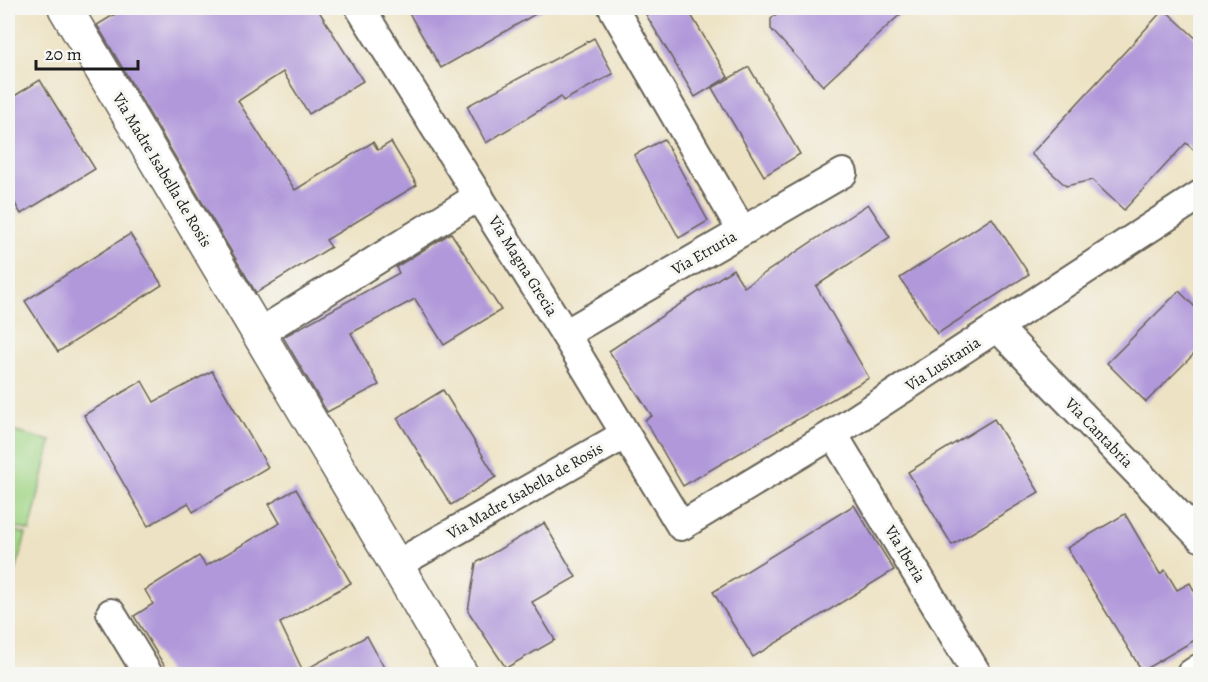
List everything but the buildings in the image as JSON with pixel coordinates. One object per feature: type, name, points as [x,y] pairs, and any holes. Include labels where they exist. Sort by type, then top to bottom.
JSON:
[{"type":"street","name":"Via Madre Isabella de Rosis","points":[[64,8],[461,675]]},
{"type":"street","name":"Via Magna Grecia","points":[[360,8],[565,334],[681,526]]},
{"type":"street","points":[[613,8],[742,231]]},
{"type":"street","name":"Via Etruria","points":[[565,334],[843,173]]},
{"type":"street","name":"Via Lusitania","points":[[681,526],[834,434],[1200,195]]},
{"type":"street","points":[[259,333],[479,196]]},
{"type":"street","name":"Via Cantabria","points":[[998,328],[1200,537]]},
{"type":"street","name":"Via Iberia","points":[[834,434],[977,675]]},
{"type":"street","name":"Via Madre Isabella de Rosis","points":[[396,565],[624,435]]},
{"type":"street","points":[[111,614],[148,675]]},
{"type":"street","points":[[1191,675],[1200,668]]},
{"type":"green space","points":[[8,430],[51,441],[30,531],[8,525]]},
{"type":"green space","points":[[8,529],[26,534],[8,598]]}]
